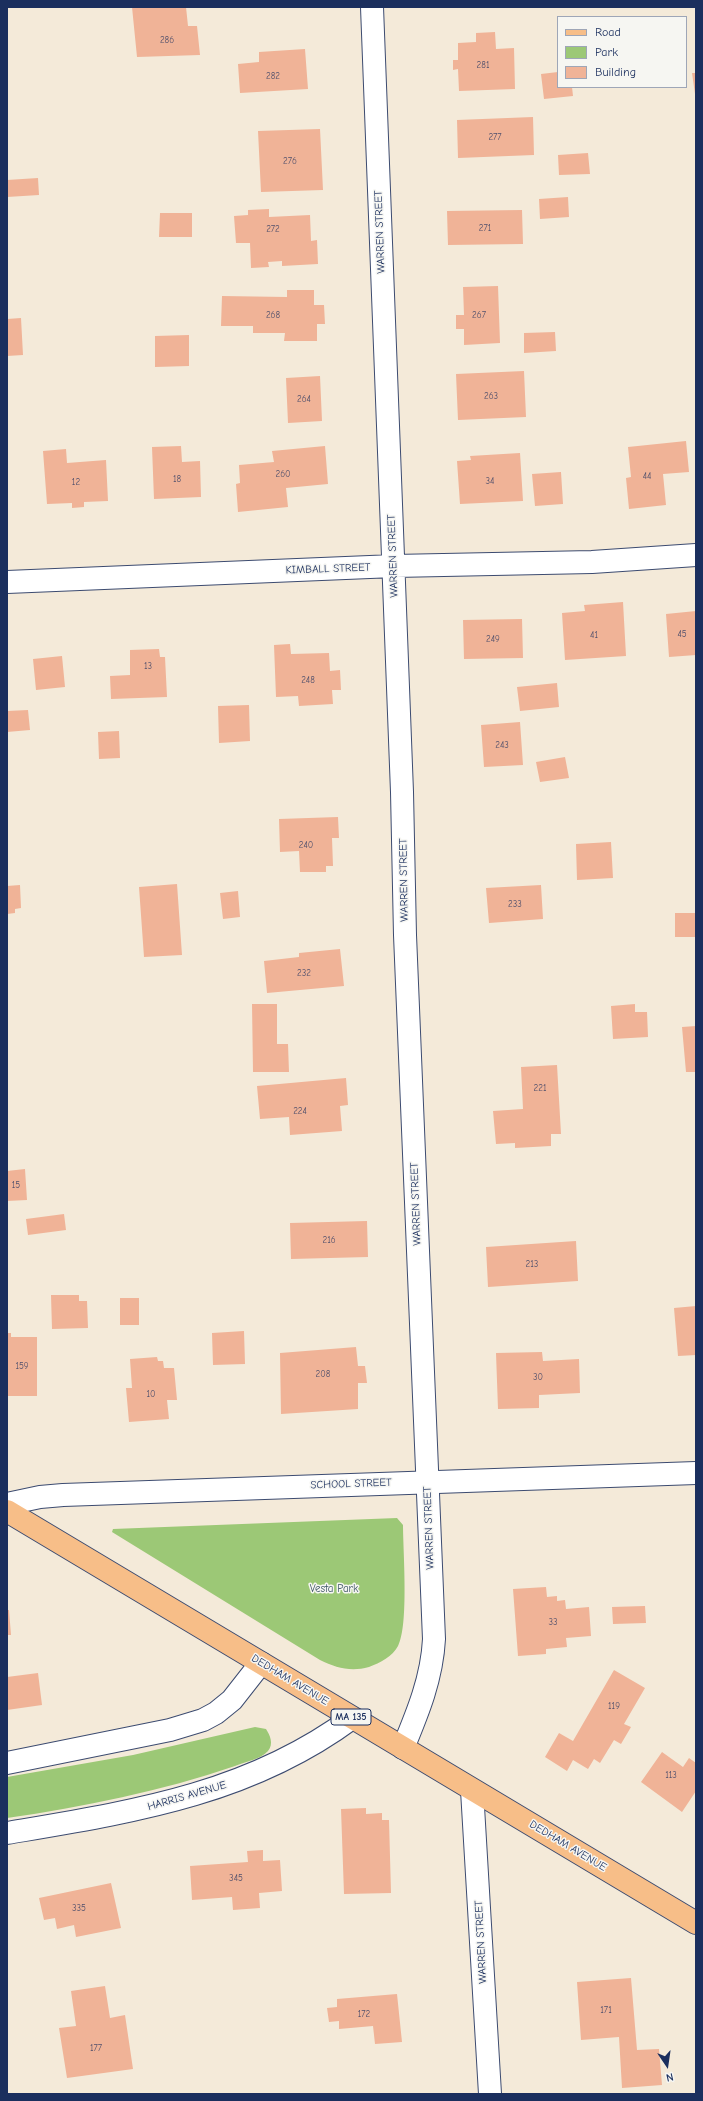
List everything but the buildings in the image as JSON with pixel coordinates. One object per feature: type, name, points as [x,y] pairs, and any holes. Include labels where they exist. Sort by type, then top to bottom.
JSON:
[{"type":"main road","name":"DEDHAM AVENUE","points":[[7,1511],[696,1923]]},
{"type":"street","name":"WARREN STREET","points":[[372,7],[394,566],[405,935],[433,1644],[431,1665],[425,1692],[403,1748]]},
{"type":"street","name":"KIMBALL STREET","points":[[7,582],[394,566],[592,562],[696,555]]},
{"type":"street","name":"SCHOOL STREET","points":[[7,1504],[40,1497],[63,1495],[696,1473]]},
{"type":"street","points":[[7,1763],[150,1735],[203,1720],[216,1714],[232,1700],[262,1663]]},
{"type":"street","name":"HARRIS AVENUE","points":[[7,1833],[152,1806],[230,1783],[275,1765],[309,1748],[352,1718]]},
{"type":"street","name":"WARREN STREET","points":[[472,1790],[490,2094]]},
{"type":"green space","name":"Vesta Park","points":[[397,1518],[403,1525],[404,1605],[401,1636],[396,1650],[390,1656],[369,1667],[356,1669],[338,1667],[320,1660],[112,1532],[113,1529]]},
{"type":"green space","points":[[255,1727],[266,1729],[270,1737],[271,1745],[265,1754],[253,1760],[151,1791],[64,1809],[7,1818],[7,1777],[133,1755]]}]
